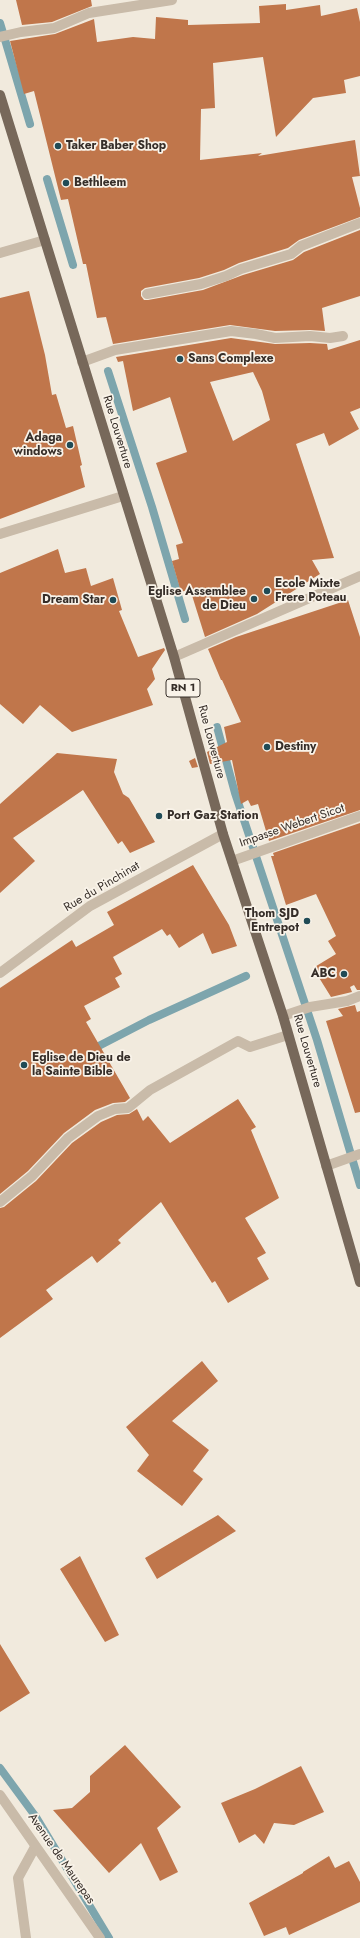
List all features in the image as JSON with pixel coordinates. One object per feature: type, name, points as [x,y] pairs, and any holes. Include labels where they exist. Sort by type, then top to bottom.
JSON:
[{"type":"main road","name":"Rue Louverture","points":[[0,95],[174,657],[223,834],[283,1016],[360,1282]]},
{"type":"street","points":[[3,37],[21,32],[54,28],[89,13],[172,0]]},
{"type":"street","points":[[147,294],[201,284],[226,276],[241,269],[291,254],[301,246],[360,223]]},
{"type":"street","points":[[0,253],[45,240]]},
{"type":"street","points":[[82,362],[115,350],[231,331],[275,338],[310,336],[330,338],[343,336]]},
{"type":"street","points":[[0,534],[123,496]]},
{"type":"street","points":[[174,657],[360,576]]},
{"type":"street","name":"Impasse Webert Sicot","points":[[232,861],[360,816]]},
{"type":"street","name":"Rue du Pinchinat","points":[[0,973],[90,906],[223,834]]},
{"type":"street","points":[[283,1016],[306,1008],[347,1001],[360,996]]},
{"type":"street","points":[[0,1202],[32,1176],[68,1138],[98,1116],[115,1109],[128,1108],[150,1090],[238,1041],[250,1047],[288,1035]]},
{"type":"street","points":[[326,1166],[359,1154]]},
{"type":"street","name":"Avenue de Maurepas","points":[[0,1795],[100,1938]]},
{"type":"street","points":[[26,1938],[18,1878],[35,1847]]},
{"type":"building","points":[[16,0],[91,0],[92,6],[52,22],[22,25]]},
{"type":"building","points":[[286,4],[286,10],[320,5],[321,16],[357,8],[360,22],[360,76],[344,80],[346,93],[313,98],[276,137],[263,57],[213,63],[215,108],[201,109],[200,160],[262,153],[258,156],[355,140],[360,176],[352,177],[360,208],[360,217],[299,240],[288,248],[239,263],[224,270],[199,278],[145,288],[141,291],[141,296],[144,300],[148,300],[203,290],[243,275],[293,260],[304,252],[360,230],[360,296],[322,308],[325,331],[275,331],[230,325],[113,344],[106,317],[97,318],[86,264],[83,264],[68,199],[61,200],[34,91],[24,94],[10,41],[55,34],[94,19],[97,42],[133,37],[155,39],[156,17],[188,20],[188,25],[260,23],[259,6]]},
{"type":"building","points":[[29,291],[45,355],[52,395],[56,394],[66,428],[73,426],[82,465],[80,466],[85,487],[0,519],[0,298]]},
{"type":"building","points":[[231,338],[275,344],[327,344],[328,350],[360,340],[360,408],[350,412],[359,429],[329,446],[324,433],[296,444],[334,558],[312,560],[320,574],[257,614],[205,637],[190,589],[181,592],[172,561],[179,559],[176,545],[183,543],[156,463],[187,452],[170,397],[133,411],[123,361],[118,362],[116,357]],"holes":[[[253,372],[262,391],[270,420],[233,441],[210,382]]]},
{"type":"building","points":[[58,549],[65,573],[86,568],[91,586],[113,578],[122,610],[119,611],[138,657],[164,648],[165,650],[152,669],[155,679],[147,689],[153,705],[72,732],[40,705],[23,724],[0,704],[0,573]]},
{"type":"building","points":[[348,600],[360,637],[360,810],[269,841],[258,804],[251,806],[248,800],[241,804],[232,760],[210,764],[207,752],[227,742],[224,727],[241,722],[208,649],[236,637]]},
{"type":"building","points":[[57,753],[117,759],[114,772],[123,794],[129,798],[155,842],[130,853],[122,841],[118,844],[83,790],[13,838],[35,861],[0,893],[0,804]]},
{"type":"building","points":[[195,758],[198,767],[192,768],[189,761]]},
{"type":"building","points":[[360,823],[360,990],[357,990],[354,985],[350,987],[352,992],[331,997],[313,968],[336,954],[328,941],[336,936],[316,894],[286,905],[271,856],[274,856],[273,853]]},
{"type":"building","points":[[193,865],[229,925],[237,946],[212,954],[203,933],[179,948],[170,934],[167,936],[162,929],[113,957],[122,974],[115,978],[120,987],[84,1006],[91,1019],[86,1022],[130,1098],[125,1102],[113,1103],[95,1110],[64,1133],[28,1171],[0,1194],[0,988],[72,940],[76,947],[114,925],[107,912]]},
{"type":"building","points":[[355,1005],[357,1012],[360,1011],[360,1112],[355,1113],[326,1021],[343,1016],[338,1009]]},
{"type":"building","points":[[238,1099],[256,1127],[251,1130],[279,1198],[245,1218],[266,1253],[257,1258],[269,1279],[228,1303],[215,1281],[212,1283],[161,1202],[118,1240],[121,1243],[97,1263],[92,1256],[46,1290],[53,1299],[0,1338],[0,1208],[4,1207],[36,1181],[72,1143],[101,1122],[117,1115],[129,1114],[137,1109],[143,1121],[148,1116],[170,1143]]},
{"type":"building","points":[[202,1361],[218,1381],[172,1421],[209,1450],[193,1471],[203,1479],[182,1506],[137,1471],[149,1455],[126,1427]]},
{"type":"building","points":[[218,1515],[236,1531],[157,1579],[145,1558]]},
{"type":"building","points":[[80,1556],[119,1635],[105,1642],[60,1569]]},
{"type":"building","points":[[0,1644],[30,1693],[0,1712]]},
{"type":"building","points":[[125,1745],[181,1807],[157,1828],[178,1872],[160,1881],[141,1843],[109,1873],[53,1810],[72,1808],[90,1792],[90,1776]]},
{"type":"building","points":[[301,1766],[324,1812],[294,1825],[274,1823],[264,1844],[255,1834],[239,1843],[221,1803],[255,1789]]},
{"type":"building","points":[[329,1856],[335,1868],[349,1861],[360,1882],[360,1902],[289,1935],[286,1927],[264,1936],[249,1903],[303,1873]]},
{"type":"waterway","points":[[0,23],[30,124]]},
{"type":"waterway","points":[[47,179],[73,265]]},
{"type":"waterway","points":[[108,371],[152,507],[185,619]]},
{"type":"waterway","points":[[217,727],[235,793],[317,1040],[360,1185]]},
{"type":"waterway","points":[[91,1050],[149,1020],[246,976]]},
{"type":"waterway","points":[[0,1768],[36,1817],[109,1938]]},
{"type":"place","name":"Taker Baber Shop","points":[[58,146]]},
{"type":"place","name":"Bethleem","points":[[66,183]]},
{"type":"place","name":"Sans Complexe","points":[[180,359]]},
{"type":"place","name":"Adaga windows","points":[[70,445]]},
{"type":"place","name":"Ecole Mixte Frere Poteau","points":[[267,591]]},
{"type":"place","name":"Eglise Assemblee de Dieu","points":[[254,599]]},
{"type":"place","name":"Dream Star","points":[[113,600]]},
{"type":"place","name":"Destiny","points":[[267,747]]},
{"type":"place","name":"Port Gaz Station","points":[[159,816]]},
{"type":"place","name":"Thom SJD Entrepot","points":[[307,921]]},
{"type":"place","name":"ABC","points":[[344,974]]},
{"type":"place","name":"Eglise de Dieu de la Sainte Bible","points":[[24,1065]]}]
